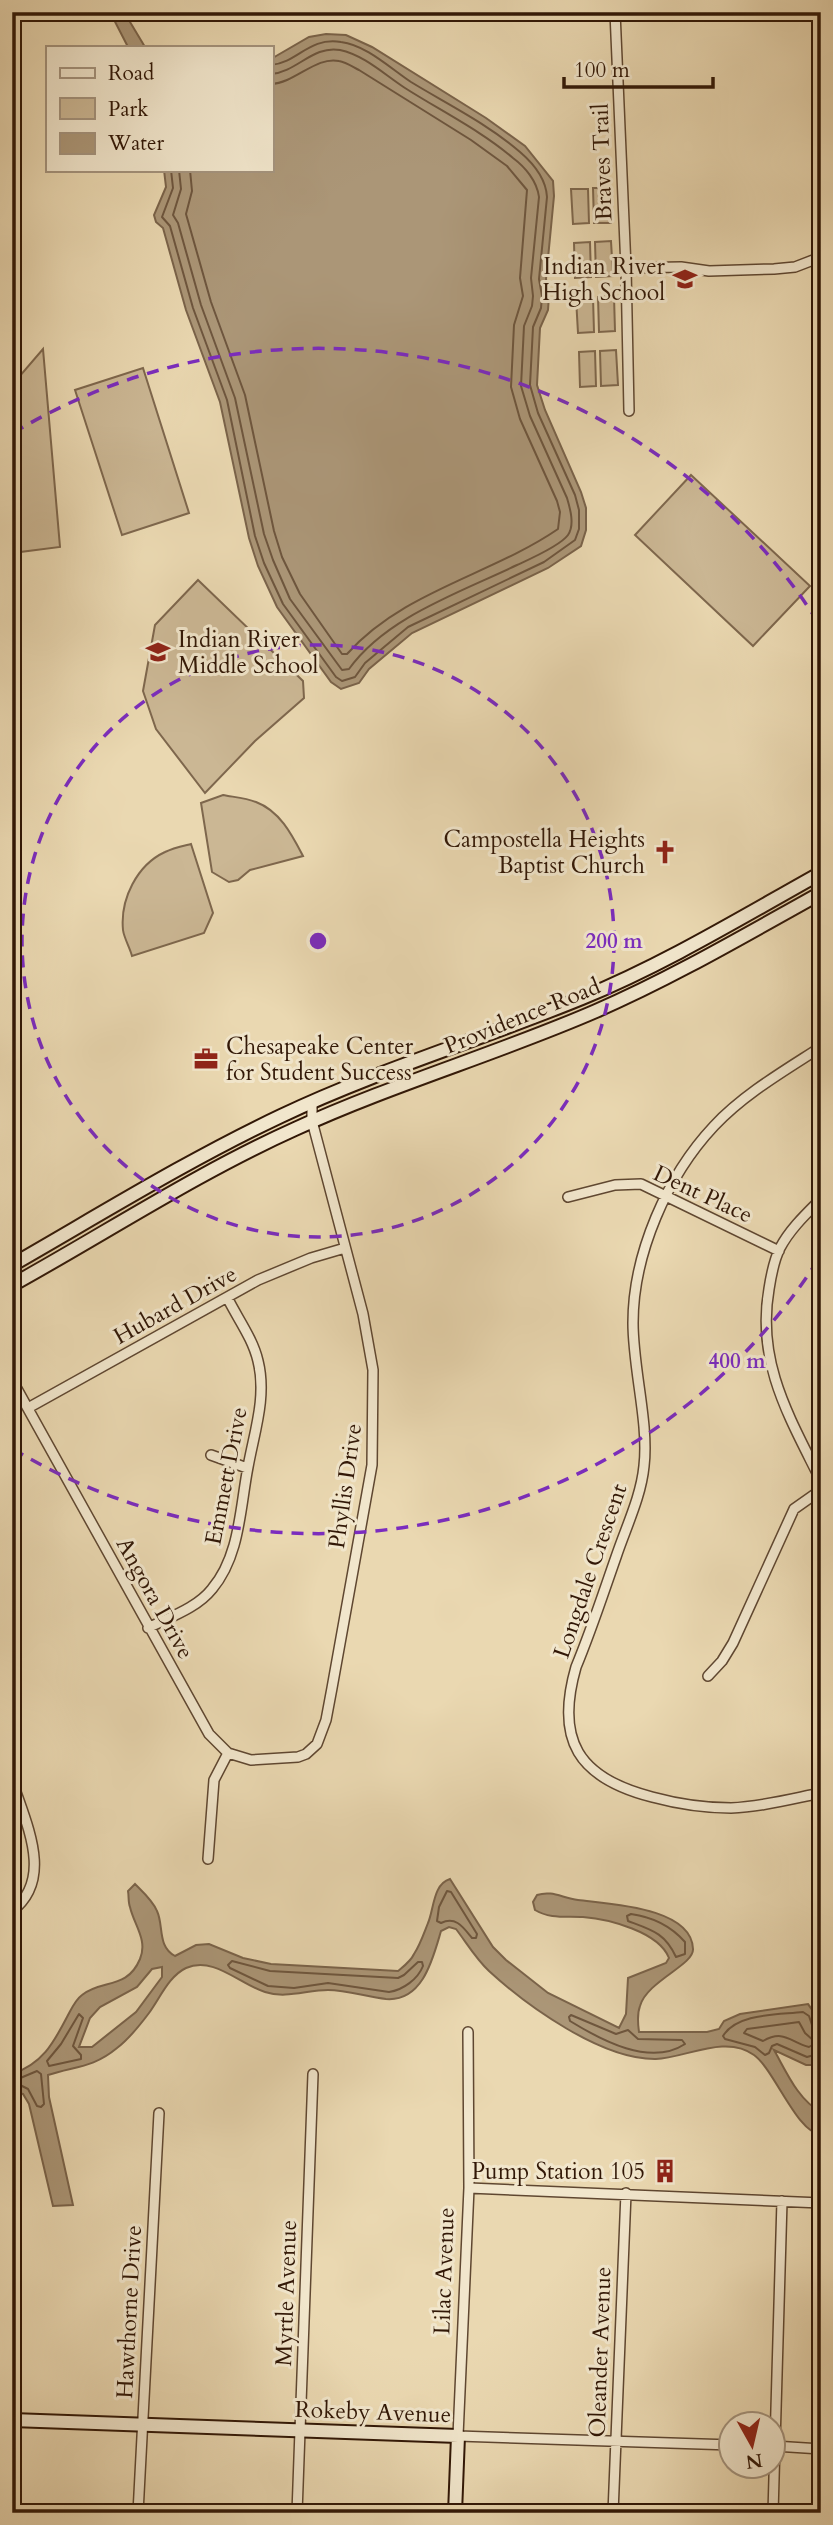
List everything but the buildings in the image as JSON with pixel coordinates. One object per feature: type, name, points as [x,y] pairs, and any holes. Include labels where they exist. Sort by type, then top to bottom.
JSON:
[{"type":"main road","name":"Providence Road","points":[[12,1265],[217,1148],[312,1102],[599,991],[687,948],[821,873]]},
{"type":"main road","name":"Providence Road","points":[[12,1286],[229,1162],[312,1121],[594,1012],[692,965],[821,893]]},
{"type":"main road","name":"Rokeby Avenue","points":[[12,2420],[458,2436]]},
{"type":"main road","name":"Lilac Avenue","points":[[455,2513],[458,2436]]},
{"type":"street","name":"Braves Trail","points":[[615,12],[629,411]]},
{"type":"street","points":[[626,268],[681,267],[709,271],[774,269],[795,267],[821,257]]},
{"type":"street","name":"Longdale Crescent","points":[[821,1047],[747,1096],[715,1126],[691,1153],[666,1196],[648,1241],[638,1278],[633,1320],[644,1464],[638,1495],[569,1693],[568,1712],[576,1748],[585,1762],[605,1779],[638,1793],[677,1803],[732,1808],[821,1793]]},
{"type":"street","name":"Phyllis Drive","points":[[228,1753],[251,1760],[298,1757],[312,1750],[322,1732],[372,1465],[373,1370],[363,1314],[312,1121],[312,1102]]},
{"type":"street","name":"Dent Place","points":[[568,1196],[615,1185],[641,1184],[779,1251]]},
{"type":"street","points":[[821,1199],[791,1231],[779,1251],[766,1306],[765,1339],[772,1372],[782,1400],[821,1481]]},
{"type":"street","name":"Hubard Drive","points":[[28,1408],[281,1269],[345,1248]]},
{"type":"street","name":"Emmett Drive","points":[[148,1628],[200,1602],[220,1579],[237,1535],[247,1468],[260,1410],[261,1386],[258,1362],[251,1342],[228,1299]]},
{"type":"street","name":"Angora Drive","points":[[12,1380],[201,1723],[228,1753]]},
{"type":"street","points":[[211,1455],[247,1468]]},
{"type":"street","points":[[708,1676],[722,1661],[733,1643],[794,1509],[821,1490]]},
{"type":"street","points":[[208,1859],[214,1780],[228,1753]]},
{"type":"street","points":[[12,1780],[36,1871],[33,1887],[22,1904],[12,1911]]},
{"type":"street","name":"Lilac Avenue","points":[[458,2436],[469,2188],[468,2032]]},
{"type":"street","name":"Myrtle Avenue","points":[[297,2513],[313,2074]]},
{"type":"street","name":"Hawthorne Drive","points":[[138,2513],[159,2113]]},
{"type":"street","points":[[469,2188],[821,2203]]},
{"type":"street","name":"Oleander Avenue","points":[[613,2513],[626,2193]]},
{"type":"street","points":[[775,2410],[782,2201]]},
{"type":"street","name":"Rokeby Avenue","points":[[458,2436],[718,2445]]},
{"type":"street","points":[[788,2447],[821,2449]]},
{"type":"street","points":[[773,2480],[773,2513]]},
{"type":"green space","points":[[593,188],[609,188],[611,223],[594,223]]},
{"type":"green space","points":[[571,189],[588,189],[589,223],[573,224]]},
{"type":"green space","points":[[611,241],[613,276],[596,277],[595,242]]},
{"type":"green space","points":[[590,242],[591,277],[575,278],[574,243]]},
{"type":"green space","points":[[614,296],[615,331],[599,332],[598,297]]},
{"type":"green space","points":[[593,297],[594,332],[578,333],[576,298]]},
{"type":"green space","points":[[43,349],[60,547],[12,553],[12,385]]},
{"type":"green space","points":[[616,350],[618,385],[601,386],[600,351]]},
{"type":"green space","points":[[595,351],[596,386],[580,387],[579,352]]},
{"type":"green space","points":[[143,368],[189,513],[122,535],[75,390]]},
{"type":"green space","points":[[691,475],[810,586],[753,646],[635,535]]},
{"type":"green space","points":[[198,580],[303,681],[304,698],[255,741],[205,793],[156,729],[143,691],[155,625]]},
{"type":"green space","points":[[223,795],[252,801],[272,811],[284,824],[303,856],[250,870],[238,880],[229,882],[212,872],[201,803]]},
{"type":"green space","points":[[191,844],[213,913],[204,933],[132,956],[124,933],[123,918],[132,884],[146,865],[155,858],[171,849]]},
{"type":"water","points":[[110,12],[124,12],[144,46],[127,46]]},
{"type":"water","points":[[346,35],[372,47],[486,118],[525,146],[553,181],[546,279],[548,310],[540,328],[537,385],[586,508],[586,530],[581,546],[548,568],[412,633],[369,669],[359,683],[341,689],[331,682],[277,607],[258,566],[249,538],[220,402],[186,310],[163,228],[156,222],[154,215],[166,187],[164,172],[273,172],[273,58],[309,37]]},
{"type":"water","points":[[450,1879],[493,1947],[506,1960],[548,1993],[619,2028],[626,2014],[628,1978],[666,1963],[669,1958],[664,1949],[644,1934],[619,1924],[594,1918],[541,1913],[535,1910],[533,1902],[537,1895],[552,1894],[646,1910],[679,1924],[689,1935],[693,1949],[691,1955],[644,1997],[638,2012],[639,2032],[707,2032],[719,2029],[724,2021],[740,2014],[808,2004],[819,2030],[819,2059],[806,2065],[774,2050],[799,2093],[821,2112],[821,2134],[804,2124],[770,2073],[754,2055],[731,2047],[705,2049],[656,2059],[612,2051],[589,2041],[524,2000],[489,1971],[456,1929],[449,1927],[441,1931],[430,1965],[418,1986],[399,1998],[386,1999],[328,1990],[273,1994],[216,1968],[196,1965],[180,1972],[138,2027],[117,2048],[92,2063],[48,2075],[49,2097],[73,2205],[53,2206],[29,2104],[23,2094],[12,2092],[12,2074],[31,2065],[46,2052],[80,1997],[90,1990],[121,1980],[135,1969],[142,1945],[128,1891],[135,1884],[155,1907],[163,1941],[169,1952],[175,1956],[196,1945],[209,1944],[243,1958],[271,1964],[398,1971],[411,1959],[418,1947],[437,1891]],"holes":[[[162,1967],[162,1977],[136,2012],[92,2047],[79,2047],[90,2018],[100,2007],[137,1987],[152,1969]]]},
{"type":"place","name":"Indian River High School","points":[[685,279]]},
{"type":"place","name":"Indian River Middle School","points":[[158,652]]},
{"type":"place","name":"Campostella Heights Baptist Church","points":[[665,852]]},
{"type":"place","name":"Chesapeake Center for Student Success","points":[[206,1059]]},
{"type":"place","name":"Pump Station 105","points":[[665,2171]]}]
